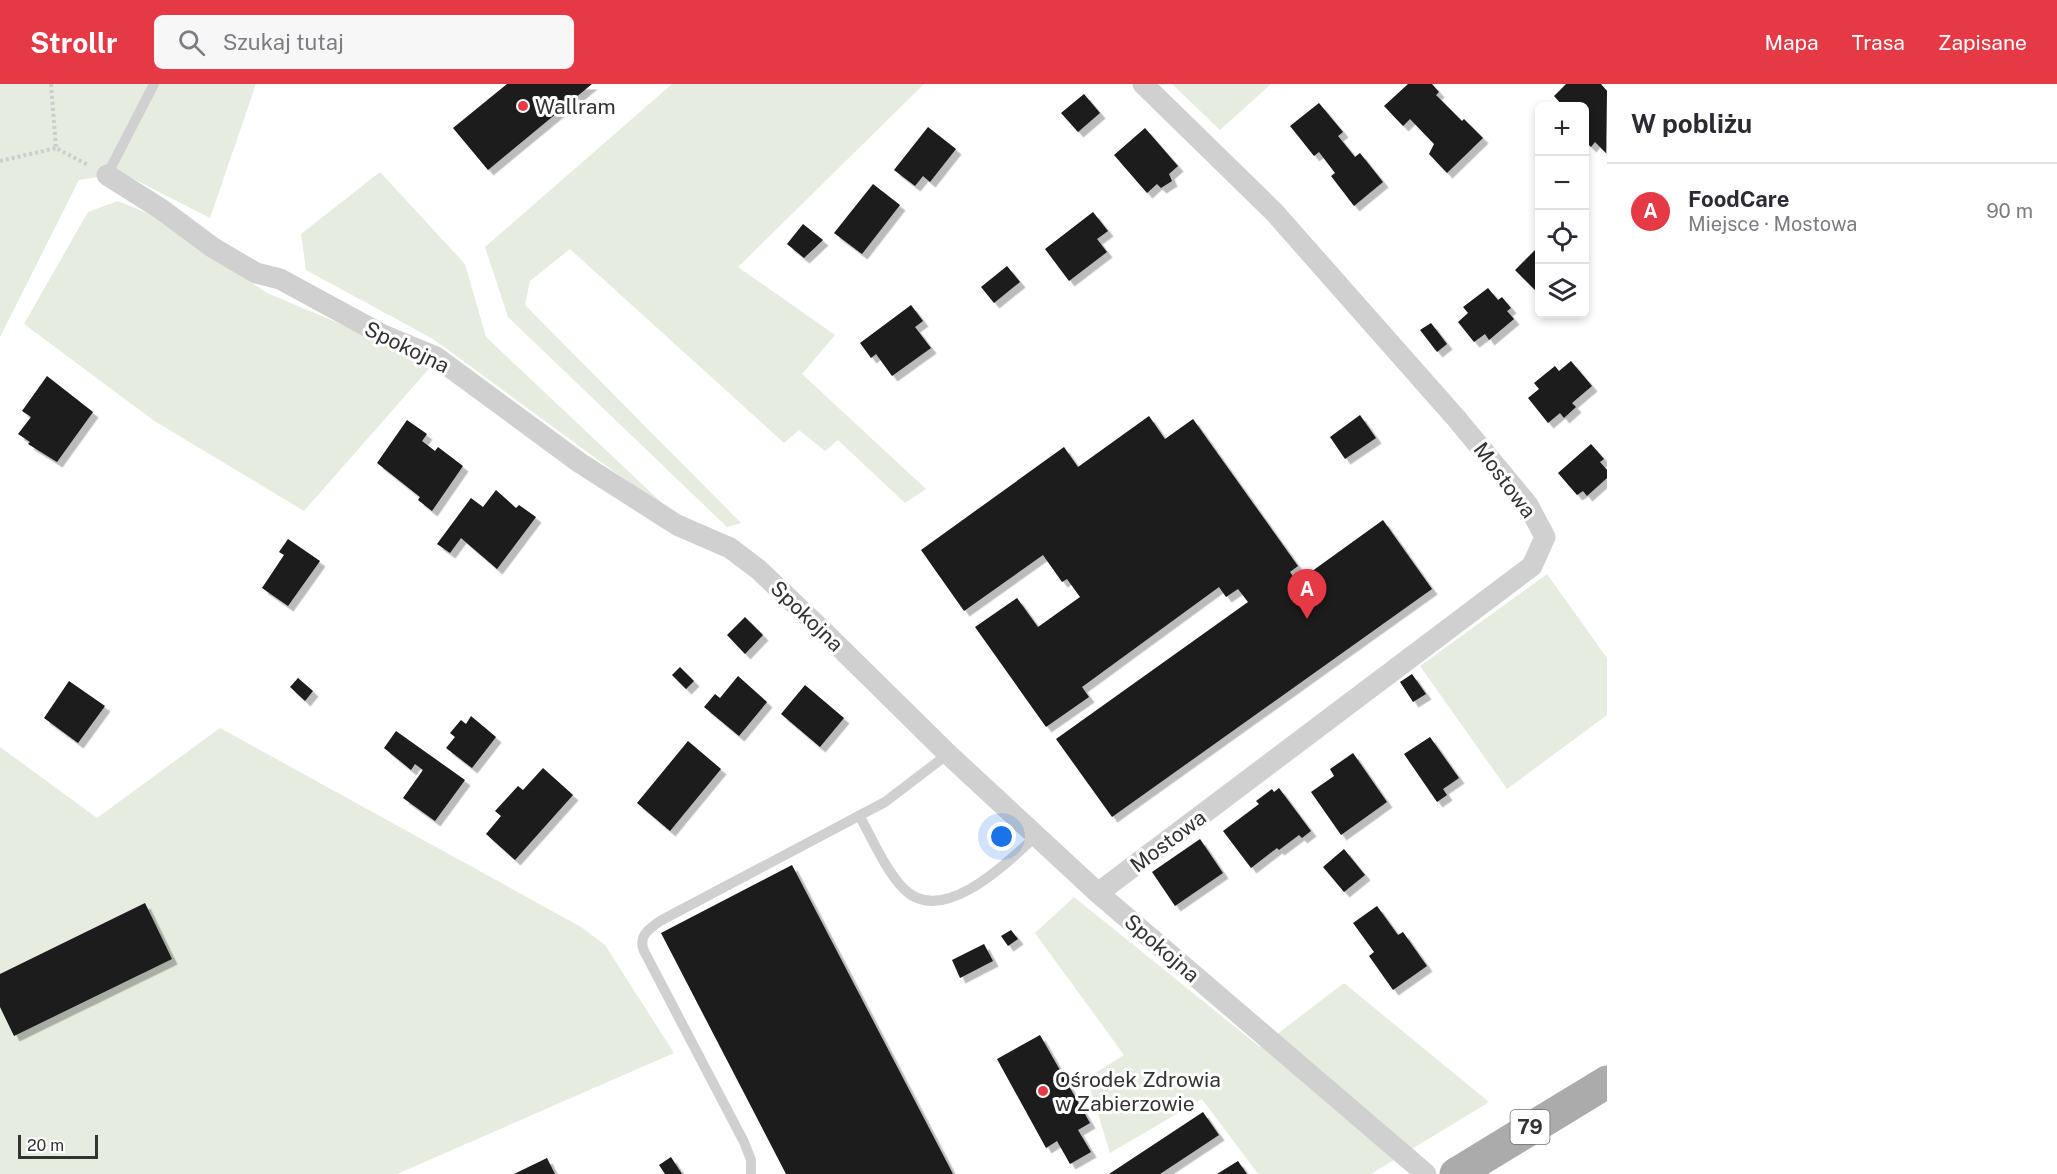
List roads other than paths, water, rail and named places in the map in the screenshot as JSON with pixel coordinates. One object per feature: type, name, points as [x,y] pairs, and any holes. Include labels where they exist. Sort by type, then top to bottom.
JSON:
[{"type":"main road","name":"79","points":[[1456,1174],[1544,1118],[1607,1082]]},
{"type":"street","name":"Mostowa","points":[[1098,893],[1532,566],[1545,537],[1528,505],[1456,417],[1274,212],[1143,84]]},
{"type":"street","name":"Spokojna","points":[[107,175],[161,209],[212,247],[256,273],[280,279],[333,310],[383,335],[436,357],[580,463],[678,525],[730,548],[758,569],[948,754],[1098,893],[1426,1174]]},
{"type":"lane","points":[[107,175],[154,84]]},
{"type":"lane","points":[[751,1174],[751,1160],[744,1142],[648,961],[642,939],[647,930],[660,921],[885,802],[948,754]]},
{"type":"lane","points":[[860,817],[899,884],[912,896],[922,899],[949,897],[971,890],[998,872],[1036,836]]},
{"type":"place","name":"Wallram","points":[[523,106]]},
{"type":"place","name":"FoodCare","points":[[1307,619]]},
{"type":"place","name":"Ośrodek Zdrowia w Zabierzowie","points":[[1043,1091]]}]
